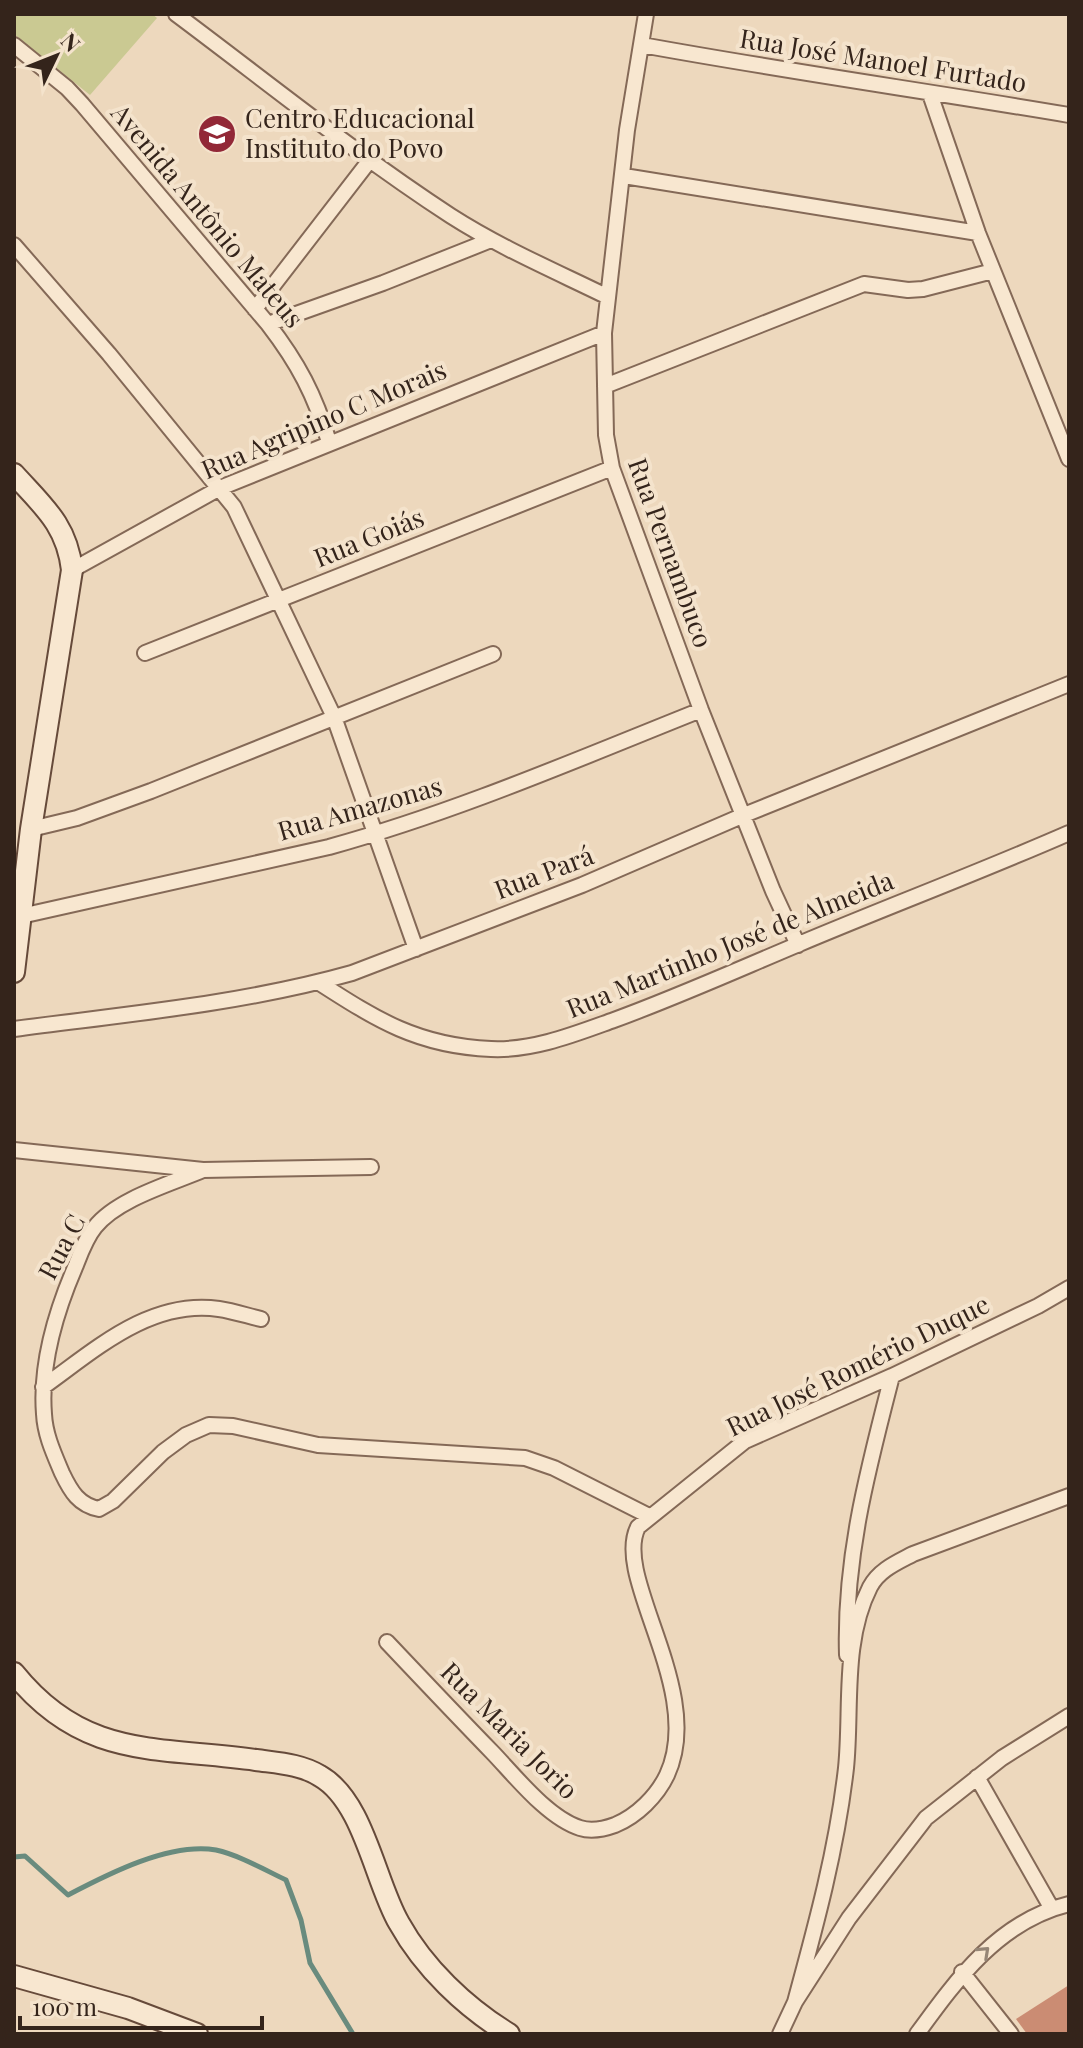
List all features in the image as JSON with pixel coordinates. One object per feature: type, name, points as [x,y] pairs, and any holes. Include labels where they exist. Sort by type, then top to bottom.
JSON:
[{"type":"street","points":[[176,14],[370,160],[451,216],[491,240],[608,297]]},
{"type":"street","name":"Rua Pernambuco","points":[[646,14],[627,130],[604,333],[606,435],[612,468],[701,710],[773,891],[798,945]]},
{"type":"street","name":"Avenida Antônio Mateus","points":[[14,45],[67,88],[95,118],[268,324],[308,383],[329,442]]},
{"type":"street","name":"Rua José Manoel Furtado","points":[[642,45],[1069,115]]},
{"type":"street","points":[[930,94],[978,233],[1069,459]]},
{"type":"street","points":[[255,309],[370,160]]},
{"type":"street","points":[[624,176],[978,233]]},
{"type":"street","points":[[268,324],[491,240]]},
{"type":"street","points":[[14,245],[220,488],[239,515],[334,717],[416,949]]},
{"type":"street","points":[[605,386],[869,284],[923,289],[993,271]]},
{"type":"street","name":"Rua Agripino C Morais","points":[[72,570],[220,488],[604,333]]},
{"type":"street","name":"Rua Goiás","points":[[145,653],[612,468]]},
{"type":"street","points":[[14,474],[66,539],[72,570],[31,829],[14,972]]},
{"type":"street","points":[[31,829],[77,818],[151,791],[493,654]]},
{"type":"street","name":"Rua Pará","points":[[14,1029],[208,1004],[318,982],[416,949],[634,864],[744,815],[1069,684]]},
{"type":"street","name":"Rua Amazonas","points":[[21,916],[374,835],[497,791],[701,710]]},
{"type":"street","name":"Rua Martinho José de Almeida","points":[[318,982],[373,1017],[414,1036],[450,1047],[494,1050],[528,1047],[584,1031],[675,998],[1069,833]]},
{"type":"street","points":[[14,1150],[203,1170],[371,1167]]},
{"type":"street","name":"Rua C","points":[[203,1170],[126,1203],[95,1226],[62,1297],[43,1387],[44,1417],[49,1443],[66,1482],[85,1506],[99,1509],[113,1501],[163,1452],[186,1435],[209,1425],[233,1426],[318,1445],[525,1458],[554,1468],[649,1516]]},
{"type":"street","name":"Rua José Romério Duque","points":[[638,1575],[634,1535],[649,1516],[745,1441],[892,1376],[1069,1288]]},
{"type":"street","points":[[43,1387],[112,1337],[148,1318],[180,1310],[218,1308],[261,1319]]},
{"type":"street","points":[[795,2002],[836,1836],[846,1767],[846,1610],[849,1572],[868,1469],[892,1376]]},
{"type":"street","points":[[847,1687],[861,1611],[871,1586],[890,1566],[913,1554],[1069,1496]]},
{"type":"street","name":"Rua Maria Jorio","points":[[387,1642],[537,1799],[568,1823],[596,1831],[632,1816],[660,1789],[672,1764],[677,1743],[676,1705],[671,1678],[638,1575]]},
{"type":"street","points":[[14,1673],[57,1716],[92,1736],[144,1749],[290,1765],[321,1776],[334,1785],[365,1840],[397,1921],[419,1953],[454,1992],[509,2034]]},
{"type":"street","points":[[780,2034],[795,2002],[849,1918],[912,1834],[933,1811],[1002,1758],[1069,1716]]},
{"type":"street","points":[[977,1777],[1052,1909]]},
{"type":"street","points":[[917,2034],[962,1972],[1007,1933],[1052,1909],[1069,1904]]},
{"type":"street","points":[[962,1972],[1011,2034]]},
{"type":"street","points":[[14,1976],[128,2008],[197,2034]]},
{"type":"shaded area","points":[[14,14],[152,14],[157,18],[90,95],[14,34]]},
{"type":"building","points":[[1069,1985],[1069,2034],[1027,2034],[1016,2019]]},
{"type":"waterway","points":[[14,1857],[25,1856],[68,1895],[140,1862],[160,1855],[198,1849],[234,1855],[286,1880],[301,1920],[310,1963],[353,2034]]},
{"type":"place","name":"Centro Educacional Instituto do Povo","points":[[217,134]]}]
